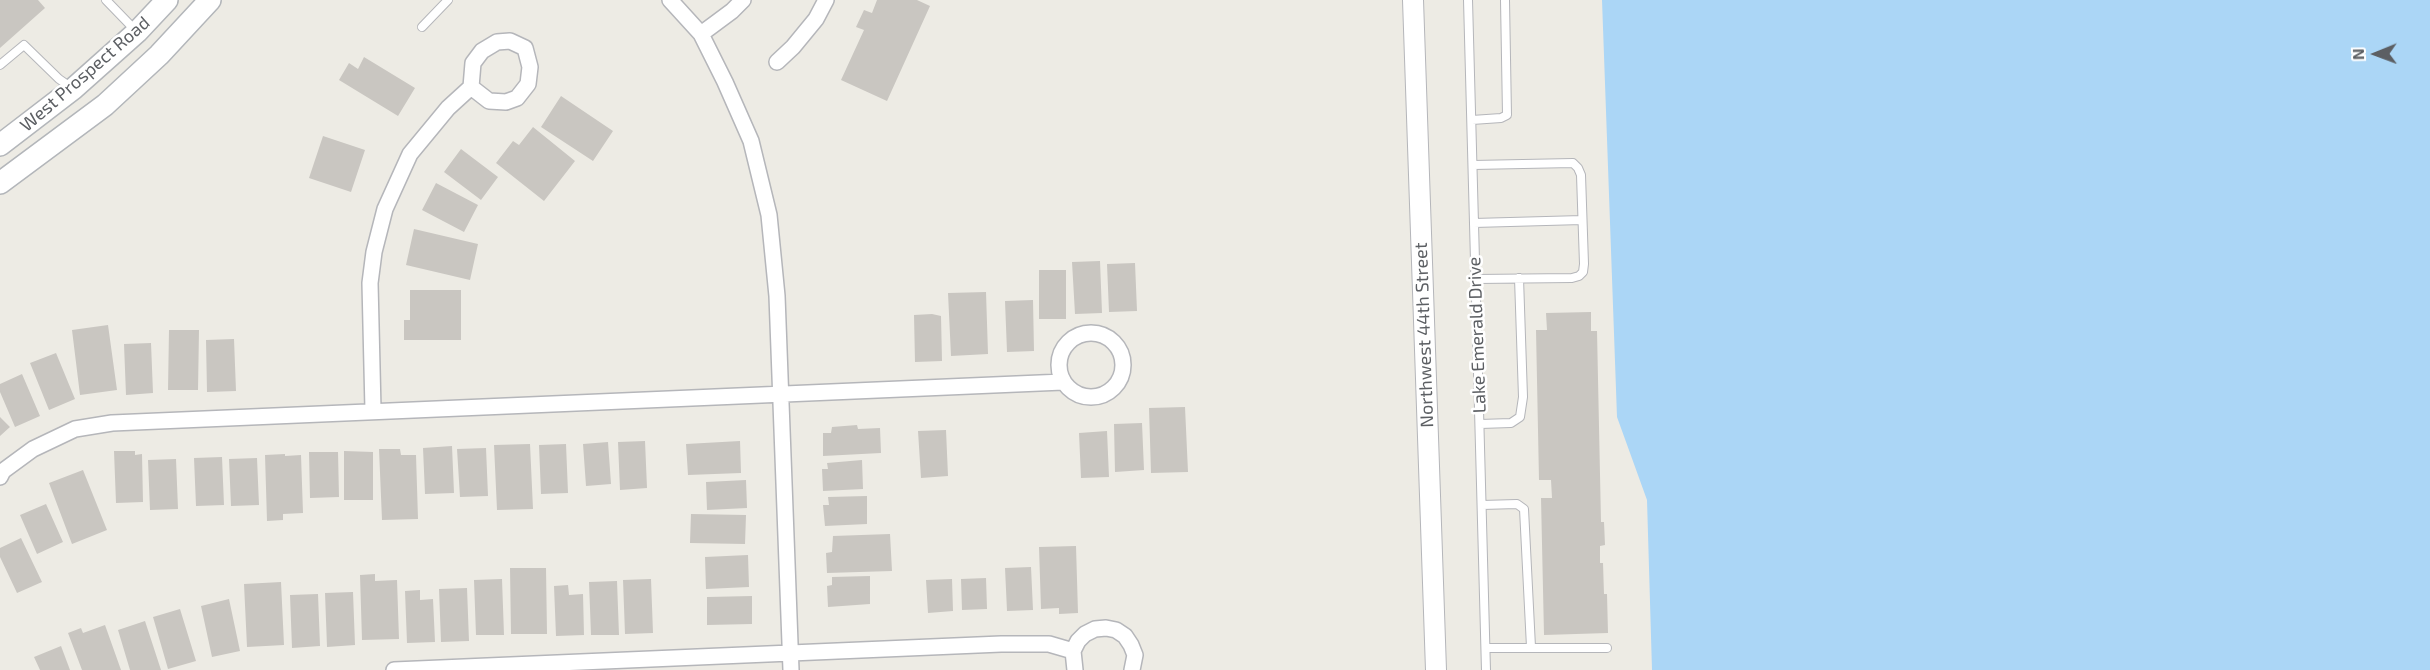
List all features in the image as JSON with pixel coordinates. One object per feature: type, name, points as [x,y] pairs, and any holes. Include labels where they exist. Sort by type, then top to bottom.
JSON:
[{"type":"main road","name":"West Prospect Road","points":[[0,145],[73,89],[137,32],[167,0]]},
{"type":"main road","name":"West Prospect Road","points":[[0,183],[105,105],[159,55],[210,0]]},
{"type":"street","points":[[670,0],[701,34],[751,141],[769,214],[777,296],[791,670]]},
{"type":"street","points":[[701,34],[732,11],[742,0]]},
{"type":"street","points":[[777,62],[816,19],[826,0]]},
{"type":"street","name":"Northwest 44th Street","points":[[1413,0],[1436,670]]},
{"type":"street","points":[[374,410],[370,284],[374,252],[385,209],[410,154],[448,108],[471,87],[473,63],[482,51],[496,42],[510,40],[525,48],[530,67],[528,84],[517,98],[506,102],[489,101],[471,87]]},
{"type":"street","points":[[0,477],[3,471],[33,449],[75,429],[112,423],[1063,382],[1080,396],[1090,398],[1111,391],[1118,384],[1124,363],[1121,352],[1107,337],[1086,333],[1076,336],[1062,352],[1059,362],[1063,382]]},
{"type":"street","points":[[1075,670],[1073,651],[1078,641],[1095,629],[1106,628],[1116,630],[1125,636],[1131,645],[1135,655],[1132,670]]},
{"type":"street","points":[[394,670],[790,652],[1048,644],[1073,651]]},
{"type":"lane","points":[[106,0],[137,32]]},
{"type":"lane","points":[[422,27],[448,0]]},
{"type":"lane","name":"Lake Emerald Drive","points":[[1468,0],[1486,670]]},
{"type":"lane","points":[[1472,120],[1501,118],[1506,115],[1504,0]]},
{"type":"lane","points":[[0,65],[24,45],[59,79],[73,89]]},
{"type":"lane","points":[[1473,165],[1573,163],[1581,175],[1584,264],[1583,272],[1572,278],[1476,279]]},
{"type":"lane","points":[[1474,222],[1582,219]]},
{"type":"lane","points":[[1480,424],[1511,423],[1520,417],[1523,397],[1519,278]]},
{"type":"lane","points":[[1482,505],[1517,504],[1524,509],[1531,647]]},
{"type":"lane","points":[[1486,648],[1607,648]]},
{"type":"water","points":[[1602,0],[2430,0],[2430,670],[1652,670],[1647,500],[1617,417]]},
{"type":"building","points":[[0,0],[38,0],[45,8],[0,48]]},
{"type":"building","points":[[877,0],[917,0],[930,6],[887,101],[841,80],[864,30],[856,27],[864,10],[872,13]]},
{"type":"building","points":[[364,57],[415,88],[398,116],[339,80],[349,63],[358,69]]},
{"type":"building","points":[[561,96],[613,131],[593,161],[541,127]]},
{"type":"building","points":[[533,127],[575,161],[544,201],[496,163],[513,141],[519,145]]},
{"type":"building","points":[[323,136],[365,150],[351,192],[309,178]]},
{"type":"building","points":[[461,149],[498,177],[481,200],[444,172]]},
{"type":"building","points":[[436,183],[478,205],[464,232],[422,210]]},
{"type":"building","points":[[414,229],[478,244],[470,280],[406,265]]},
{"type":"building","points":[[1100,261],[1102,313],[1075,314],[1072,262]]},
{"type":"building","points":[[1135,263],[1137,311],[1109,312],[1107,264]]},
{"type":"building","points":[[1039,270],[1066,270],[1066,319],[1039,319]]},
{"type":"building","points":[[410,290],[461,290],[461,340],[404,340],[404,320],[410,320]]},
{"type":"building","points":[[986,292],[988,354],[951,356],[948,293]]},
{"type":"building","points":[[1033,300],[1034,351],[1007,352],[1005,301]]},
{"type":"building","points":[[1591,312],[1591,331],[1597,331],[1601,522],[1604,522],[1605,545],[1600,546],[1600,563],[1603,563],[1604,594],[1607,594],[1608,633],[1544,635],[1541,498],[1552,498],[1551,480],[1539,480],[1536,330],[1547,330],[1546,313]]},
{"type":"building","points":[[914,315],[941,316],[942,361],[915,362]]},
{"type":"building","points":[[108,325],[117,390],[80,395],[72,330]]},
{"type":"building","points":[[169,330],[199,330],[198,390],[168,390]]},
{"type":"building","points":[[234,339],[236,391],[207,392],[206,340]]},
{"type":"building","points":[[151,343],[153,393],[126,395],[124,344]]},
{"type":"building","points":[[56,353],[75,399],[49,410],[30,363]]},
{"type":"building","points":[[22,374],[40,416],[15,427],[0,392],[0,384]]},
{"type":"building","points":[[1185,407],[1188,472],[1151,473],[1149,408]]},
{"type":"building","points":[[0,417],[10,427],[0,436]]},
{"type":"building","points":[[1142,423],[1144,470],[1115,472],[1114,424]]},
{"type":"building","points":[[857,425],[858,429],[880,428],[881,453],[823,456],[823,433],[831,433],[832,427]]},
{"type":"building","points":[[946,430],[948,476],[921,478],[918,431]]},
{"type":"building","points":[[1107,431],[1109,477],[1081,478],[1079,433]]},
{"type":"building","points":[[645,441],[647,488],[620,490],[618,442]]},
{"type":"building","points":[[740,441],[741,473],[688,475],[686,444]]},
{"type":"building","points":[[608,442],[611,484],[586,486],[583,444]]},
{"type":"building","points":[[530,444],[533,509],[497,510],[494,445]]},
{"type":"building","points":[[566,444],[568,493],[541,494],[539,445]]},
{"type":"building","points":[[452,446],[454,493],[425,494],[423,448]]},
{"type":"building","points":[[486,448],[488,496],[460,497],[457,449]]},
{"type":"building","points":[[379,449],[400,449],[401,455],[416,455],[418,519],[382,520]]},
{"type":"building","points":[[114,451],[135,451],[135,455],[142,454],[143,502],[116,503]]},
{"type":"building","points":[[344,451],[373,452],[373,500],[344,500]]},
{"type":"building","points":[[309,452],[338,452],[339,497],[310,498]]},
{"type":"building","points":[[285,454],[285,456],[301,455],[303,513],[283,514],[283,520],[267,521],[265,455]]},
{"type":"building","points":[[222,457],[224,505],[196,506],[194,458]]},
{"type":"building","points":[[257,458],[259,505],[231,506],[229,459]]},
{"type":"building","points":[[176,459],[178,509],[150,510],[148,460]]},
{"type":"building","points":[[862,460],[863,489],[823,491],[822,469],[828,469],[827,463]]},
{"type":"building","points":[[83,470],[107,530],[72,544],[49,483]]},
{"type":"building","points":[[746,480],[747,508],[707,510],[706,482]]},
{"type":"building","points":[[867,496],[867,524],[825,526],[823,505],[829,505],[828,497]]},
{"type":"building","points":[[46,504],[63,542],[37,554],[20,515]]},
{"type":"building","points":[[691,514],[746,515],[745,544],[690,543]]},
{"type":"building","points":[[890,534],[892,571],[827,573],[826,553],[832,552],[833,536]]},
{"type":"building","points":[[21,538],[42,582],[17,593],[0,557],[0,548]]},
{"type":"building","points":[[1076,546],[1078,613],[1059,614],[1059,608],[1041,609],[1039,547]]},
{"type":"building","points":[[748,555],[749,587],[706,589],[705,557]]},
{"type":"building","points":[[1031,567],[1033,610],[1007,611],[1005,568]]},
{"type":"building","points":[[510,568],[546,568],[547,634],[511,634]]},
{"type":"building","points":[[375,574],[375,581],[397,580],[399,639],[362,640],[360,575]]},
{"type":"building","points":[[870,576],[870,604],[828,607],[827,586],[832,585],[832,577]]},
{"type":"building","points":[[986,578],[987,609],[962,610],[961,579]]},
{"type":"building","points":[[502,579],[504,635],[476,635],[474,580]]},
{"type":"building","points":[[651,579],[653,633],[625,634],[623,580]]},
{"type":"building","points":[[952,579],[953,611],[928,613],[926,580]]},
{"type":"building","points":[[617,581],[619,635],[591,635],[589,582]]},
{"type":"building","points":[[281,582],[284,645],[247,647],[244,584]]},
{"type":"building","points":[[568,585],[569,595],[583,594],[584,635],[556,636],[554,586]]},
{"type":"building","points":[[467,588],[469,641],[441,642],[439,589]]},
{"type":"building","points":[[420,590],[420,600],[433,599],[435,642],[407,643],[405,591]]},
{"type":"building","points":[[353,592],[355,645],[327,647],[325,593]]},
{"type":"building","points":[[318,594],[320,646],[292,648],[290,595]]},
{"type":"building","points":[[752,596],[752,624],[707,625],[707,597]]},
{"type":"building","points":[[229,599],[240,651],[212,657],[201,606]]},
{"type":"building","points":[[180,609],[196,661],[168,669],[153,617]]},
{"type":"building","points":[[145,621],[161,670],[130,670],[118,630]]},
{"type":"building","points":[[105,625],[121,670],[82,670],[68,633],[81,628],[83,633]]},
{"type":"building","points":[[61,646],[70,670],[40,670],[34,657]]}]
